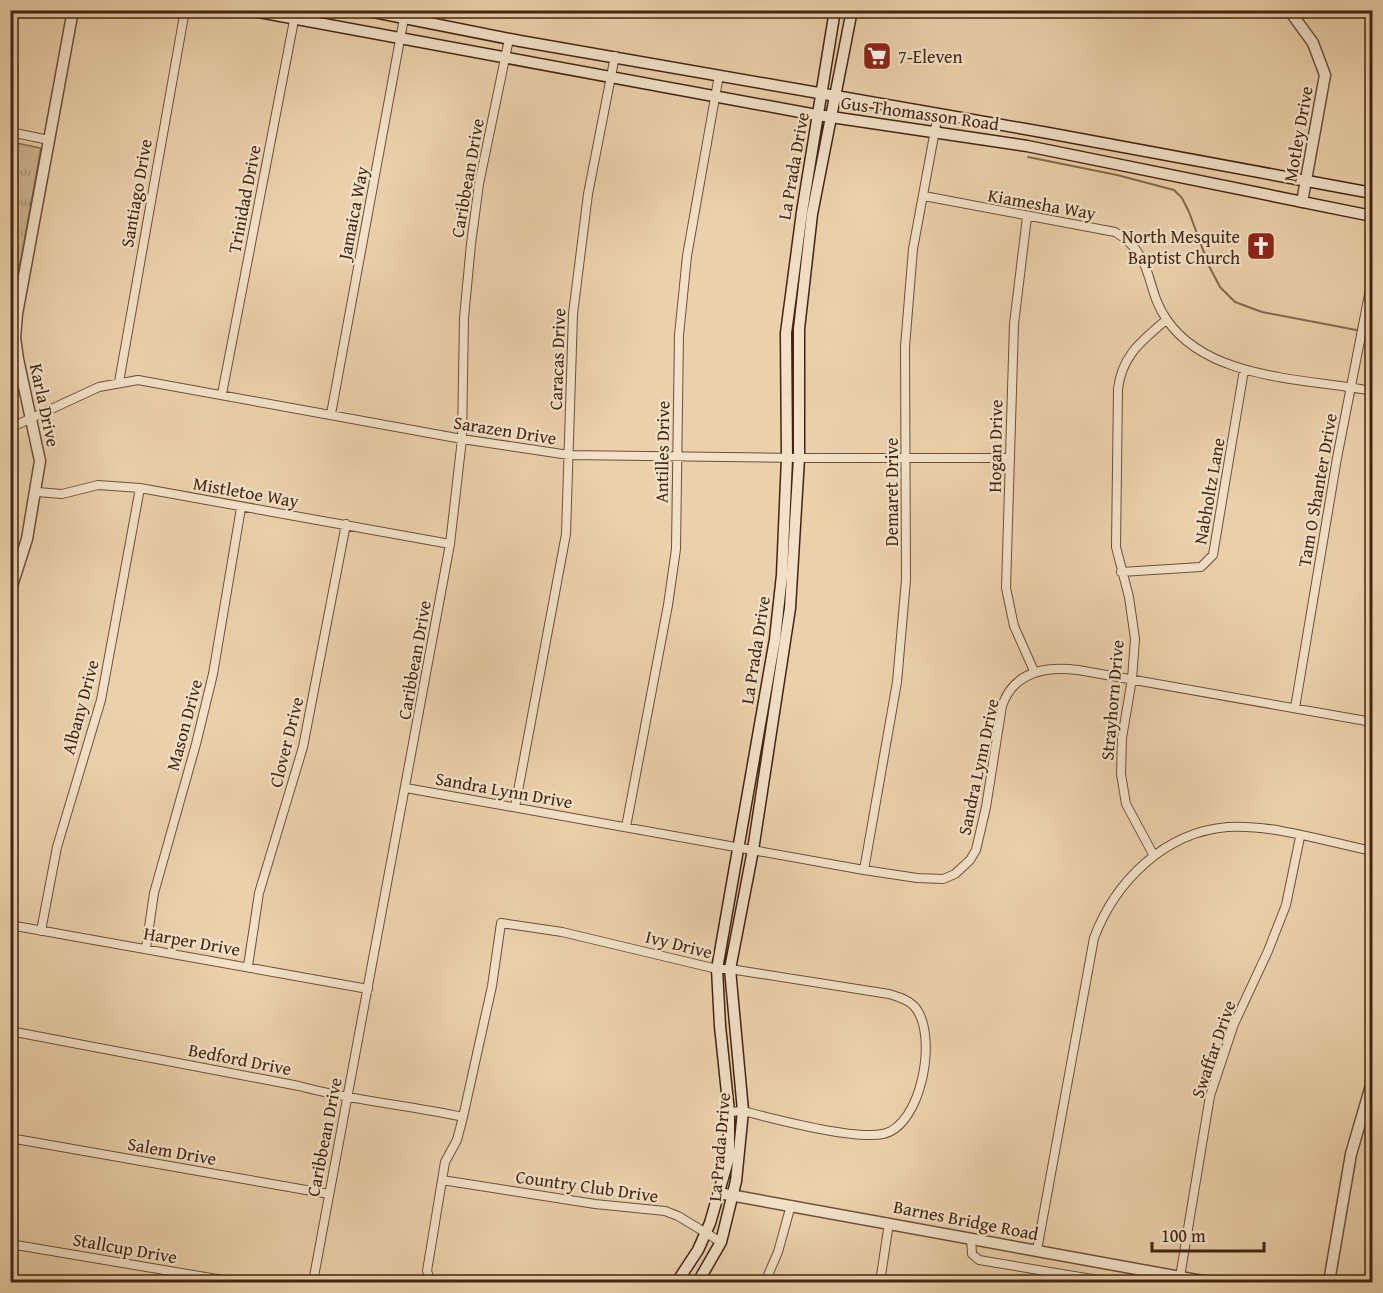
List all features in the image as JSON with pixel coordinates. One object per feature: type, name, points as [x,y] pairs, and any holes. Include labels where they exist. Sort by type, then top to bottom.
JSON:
[{"type":"main road","name":"Karla Drive","points":[[10,592],[27,539],[37,492],[40,461],[15,338],[73,10]]},
{"type":"main road","name":"Gus Thomasson Road","points":[[248,10],[295,15],[400,38],[819,115],[937,131],[1123,164],[1372,216]]},
{"type":"main road","name":"Gus Thomasson Road","points":[[364,10],[509,39],[939,114],[1372,194]]},
{"type":"main road","name":"La Prada Drive","points":[[698,1282],[721,1242],[733,1196],[743,1111],[730,969],[753,850],[790,608],[793,458],[806,222],[835,10]]},
{"type":"main road","name":"La Prada Drive","points":[[806,222],[832,117],[852,10]]},
{"type":"main road","name":"Motley Drive","points":[[1289,10],[1313,43],[1325,75],[1302,202]]},
{"type":"main road","name":"La Prada Drive","points":[[677,1282],[706,1233],[729,1157],[729,1112],[717,969],[775,639],[793,458]]},
{"type":"main road","points":[[720,1026],[734,1027]]},
{"type":"main road","points":[[1329,1282],[1352,1154],[1372,1082]]},
{"type":"main road","name":"Barnes Bridge Road","points":[[718,1193],[1208,1282]]},
{"type":"street","name":"Santiago Drive","points":[[119,382],[185,10]]},
{"type":"street","name":"Trinidad Drive","points":[[222,394],[295,15]]},
{"type":"street","name":"Jamaica Way","points":[[331,414],[404,18]]},
{"type":"street","name":"Caribbean Drive","points":[[313,1282],[450,544],[462,440],[464,318],[478,184],[509,39]]},
{"type":"street","name":"Caracas Drive","points":[[515,807],[566,534],[573,314],[580,247],[615,56]]},
{"type":"street","name":"Antilles Drive","points":[[626,827],[675,560],[680,335],[687,256],[719,75]]},
{"type":"street","name":"Demaret Drive","points":[[864,870],[898,670],[906,580],[905,347],[913,249],[939,114]]},
{"type":"street","points":[[10,132],[49,140]]},
{"type":"street","name":"Kiamesha Way","points":[[924,196],[1115,232],[1124,237],[1142,257],[1166,320],[1190,345],[1216,360],[1244,370],[1372,391]]},
{"type":"street","name":"Hogan Drive","points":[[1027,217],[1014,324],[1006,588],[1014,626],[1034,671]]},
{"type":"street","name":"Tam O Shanter Drive","points":[[1295,708],[1372,279]]},
{"type":"street","name":"Strayhorn Drive","points":[[1154,856],[1126,804],[1121,774],[1122,738],[1132,679],[1135,639],[1129,597],[1116,547],[1119,374],[1132,348],[1166,320]]},
{"type":"street","name":"Nabholtz Lane","points":[[1121,572],[1201,567],[1213,555],[1244,370]]},
{"type":"street","name":"Sarazen Drive","points":[[10,428],[99,387],[138,380],[462,440],[569,455],[1010,458]]},
{"type":"street","name":"Mistletoe Way","points":[[37,492],[62,494],[98,485],[140,488],[450,544]]},
{"type":"street","name":"Albany Drive","points":[[41,931],[57,847],[101,700],[140,488]]},
{"type":"street","name":"Mason Drive","points":[[146,948],[153,894],[213,674],[241,508]]},
{"type":"street","name":"Clover Drive","points":[[248,966],[259,893],[303,747],[346,524]]},
{"type":"street","points":[[1034,671],[1063,668],[1372,722]]},
{"type":"street","name":"Sandra Lynn Drive","points":[[406,788],[864,870],[917,878],[943,879],[956,874],[976,850],[1004,700],[1017,682],[1034,671]]},
{"type":"street","points":[[1037,1250],[1094,938],[1112,900],[1130,875],[1154,856],[1199,831],[1229,827],[1261,829],[1372,851]]},
{"type":"street","name":"Swaffar Drive","points":[[1180,1278],[1210,1096],[1234,1024],[1268,951],[1286,905],[1300,837]]},
{"type":"street","name":"Ivy Drive","points":[[431,1282],[427,1271],[445,1162],[457,1140],[463,1117],[492,986],[501,923],[562,932],[717,969],[730,969],[904,998],[915,1006],[926,1035],[922,1077],[915,1101],[898,1127],[884,1134],[845,1133],[743,1111],[729,1112]]},
{"type":"street","name":"Harper Drive","points":[[10,925],[368,989]]},
{"type":"street","name":"Bedford Drive","points":[[10,1031],[277,1082],[346,1099],[398,1104],[463,1117]]},
{"type":"street","name":"Salem Drive","points":[[10,1138],[329,1194]]},
{"type":"street","name":"Country Club Drive","points":[[442,1180],[594,1204],[665,1211],[678,1215],[721,1242]]},
{"type":"street","points":[[765,1282],[778,1252],[791,1205]]},
{"type":"street","points":[[880,1282],[889,1223]]},
{"type":"street","points":[[971,1238],[972,1254],[980,1260],[1110,1282]]},
{"type":"street","name":"Stallcup Drive","points":[[10,1244],[235,1282]]},
{"type":"green space","points":[[11,142],[41,148],[20,265],[11,263]]},
{"type":"waterway","points":[[805,10],[827,16]]},
{"type":"waterway","points":[[1028,157],[1117,175],[1174,190],[1182,198],[1189,212],[1209,266],[1220,287],[1235,302],[1262,312],[1372,333]]},
{"type":"place","name":"7-Eleven","points":[[877,56]]},
{"type":"place","name":"North Mesquite Baptist Church","points":[[1261,246]]}]
